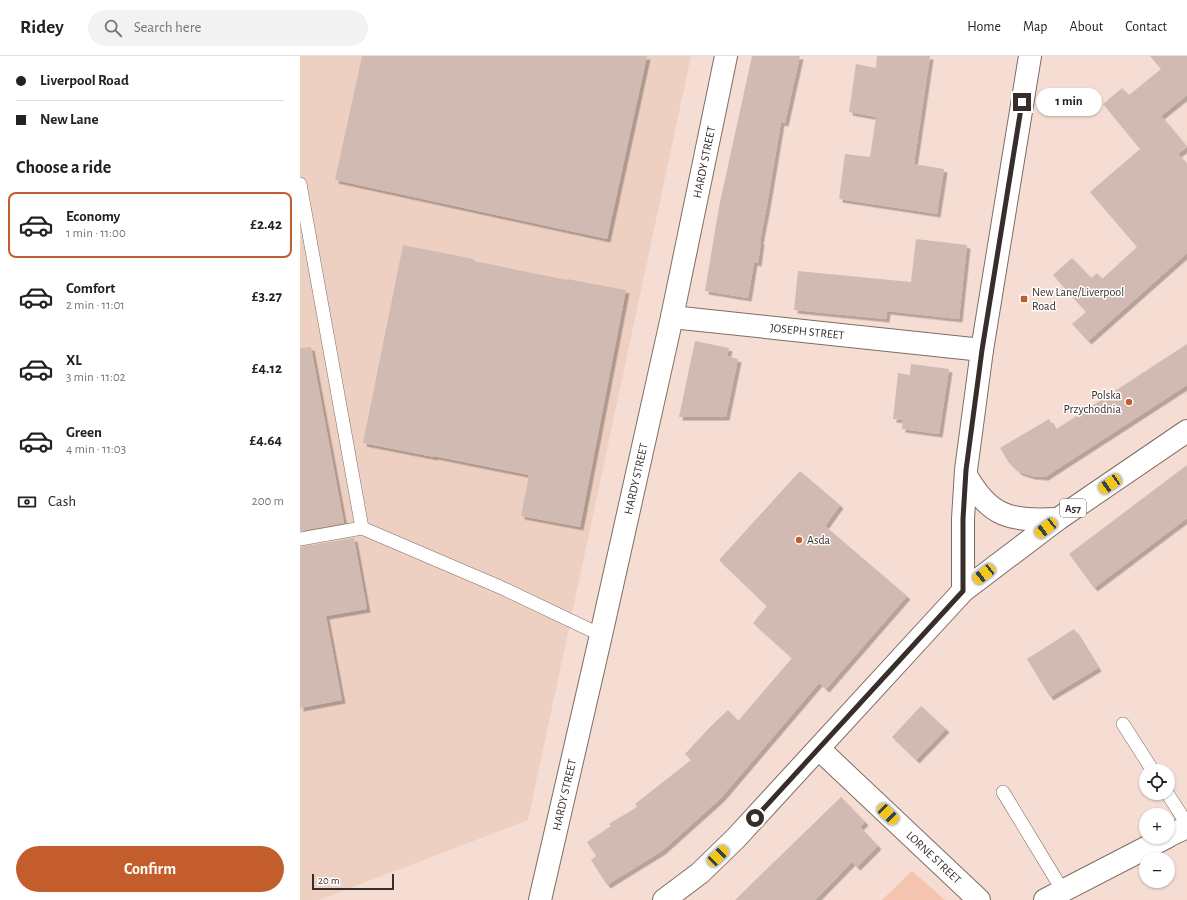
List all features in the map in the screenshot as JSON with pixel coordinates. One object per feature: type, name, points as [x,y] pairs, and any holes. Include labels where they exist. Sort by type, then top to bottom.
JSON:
[{"type":"street","name":"HARDY STREET","points":[[540,900],[672,317],[726,56]]},
{"type":"street","points":[[963,591],[963,519],[966,475],[982,350],[1030,56]]},
{"type":"street","name":"JOSEPH STREET","points":[[672,317],[982,350]]},
{"type":"street","name":"A57","points":[[664,900],[700,873],[731,843],[820,749],[963,591],[1058,519],[1187,431]]},
{"type":"street","points":[[966,475],[975,491],[986,504],[998,512],[1016,518],[1035,520],[1058,519]]},
{"type":"street","name":"LORNE STREET","points":[[820,749],[979,900]]},
{"type":"street","points":[[1175,832],[1187,825]]},
{"type":"street","points":[[1054,895],[1153,844]]},
{"type":"lane","points":[[300,184],[362,528]]},
{"type":"lane","points":[[300,539],[362,528],[500,587],[601,635]]},
{"type":"lane","points":[[1123,724],[1149,764]]},
{"type":"lane","points":[[1003,792],[1054,895]]},
{"type":"lane","points":[[1171,800],[1187,825]]},
{"type":"shaded area","points":[[300,56],[691,56],[528,820],[319,900],[300,900]]},
{"type":"shaded area","points":[[912,871],[945,900],[882,900]]},
{"type":"building","points":[[362,56],[647,56],[607,239],[335,180]]},
{"type":"building","points":[[752,56],[800,56],[785,123],[781,122],[760,241],[758,263],[754,262],[748,298],[705,291],[719,207]]},
{"type":"building","points":[[877,56],[930,56],[914,164],[944,169],[937,214],[839,199],[845,154],[870,157],[876,117],[849,112],[856,64],[876,68]]},
{"type":"building","points":[[1150,56],[1187,56],[1187,95],[1161,116],[1187,147],[1178,154],[1187,164],[1187,253],[1088,341],[1072,324],[1086,312],[1053,275],[1072,258],[1091,278],[1097,273],[1102,279],[1137,247],[1090,192],[1140,149],[1103,104],[1122,88],[1129,95],[1161,69]]},
{"type":"building","points":[[916,239],[967,245],[959,319],[887,311],[886,319],[794,310],[798,271],[911,282]]},
{"type":"building","points":[[403,245],[567,280],[626,290],[580,527],[521,516],[529,475],[363,443]]},
{"type":"building","points":[[695,341],[729,348],[727,356],[738,359],[726,417],[679,417]]},
{"type":"building","name":"Polska Przychodnia","points":[[1187,344],[1187,385],[1045,477],[1032,476],[1019,472],[1009,463],[1000,448],[1049,419],[1055,430]]},
{"type":"building","points":[[311,347],[344,523],[300,531],[300,348]]},
{"type":"building","points":[[911,364],[949,369],[939,434],[902,429],[903,420],[893,419],[898,373],[910,375]]},
{"type":"building","points":[[1187,465],[1187,518],[1094,588],[1069,554]]},
{"type":"building","points":[[800,471],[840,505],[825,526],[907,596],[826,689],[819,683],[721,798],[662,851],[607,885],[591,860],[596,856],[587,842],[611,826],[609,824],[637,807],[635,804],[691,760],[685,754],[728,710],[738,721],[792,658],[753,623],[767,606],[719,560]]},
{"type":"building","points":[[354,538],[367,609],[326,616],[342,700],[300,708],[300,547]]},
{"type":"building","points":[[1074,629],[1098,668],[1050,697],[1027,659]]},
{"type":"building","points":[[921,706],[946,729],[916,760],[892,737]]},
{"type":"building","points":[[841,797],[865,822],[860,827],[878,846],[857,867],[852,862],[815,900],[735,900]]},
{"type":"place","name":"New Lane/Liverpool Road","points":[[1024,299]]},
{"type":"place","name":"Polska Przychodnia","points":[[1129,402]]},
{"type":"place","name":"Asda","points":[[799,540]]},
{"type":"route","points":[[755,818],[820,749],[963,591],[963,519],[966,470],[982,350],[1022,102]]}]
